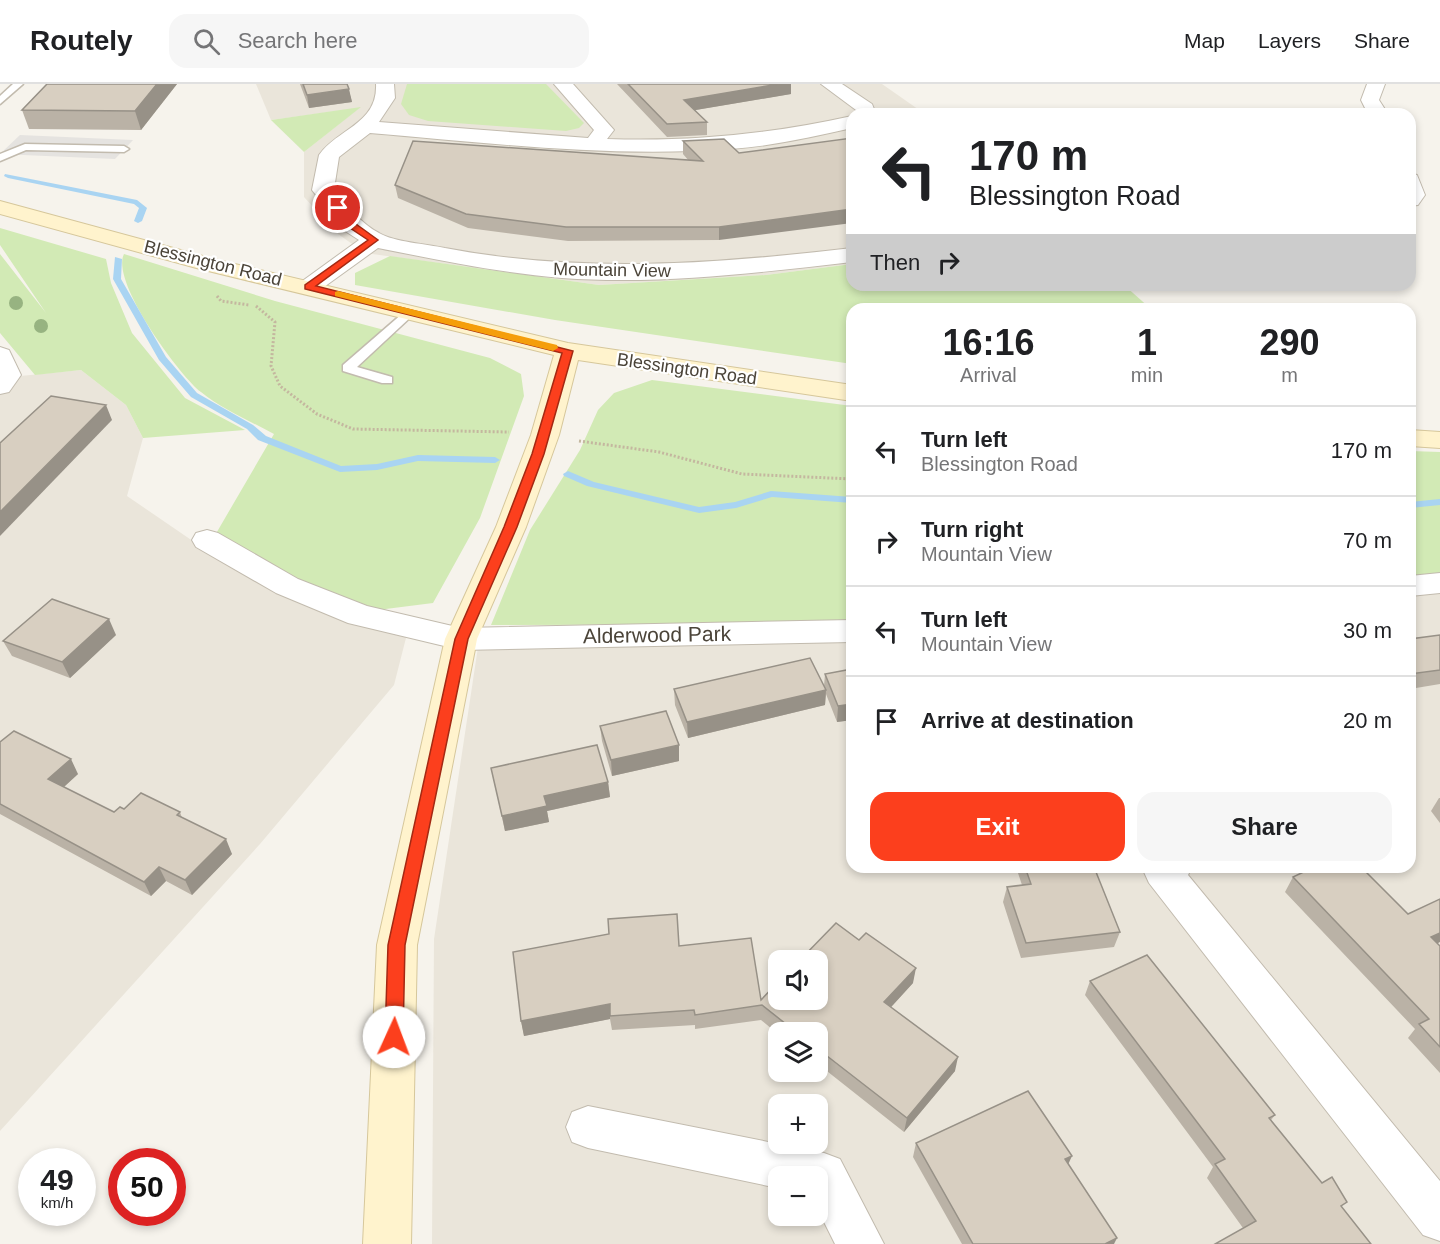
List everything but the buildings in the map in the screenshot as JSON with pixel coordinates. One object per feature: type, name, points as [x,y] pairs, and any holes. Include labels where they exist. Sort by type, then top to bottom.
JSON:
[{"type":"main road","name":"Blessington Road","points":[[0,207],[208,264],[568,351],[846,392]]},
{"type":"main road","points":[[387,1244],[397,945],[461,639],[511,527],[545,435],[568,351]]},
{"type":"main road","points":[[1416,438],[1440,440]]},
{"type":"street","name":"Mountain View","points":[[385,84],[386,98],[366,127],[329,155],[323,190],[353,226],[374,240],[522,267],[601,272],[682,272],[846,256]]},
{"type":"street","points":[[563,84],[604,129],[595,143]]},
{"type":"street","points":[[830,84],[865,108]]},
{"type":"street","points":[[1375,108],[1370,100],[1376,84]]},
{"type":"street","points":[[366,127],[646,147],[711,145],[769,138],[846,123]]},
{"type":"street","points":[[309,287],[374,240]]},
{"type":"street","points":[[0,355],[8,375],[0,386]]},
{"type":"street","name":"Alderwood Park","points":[[207,540],[287,585],[359,615],[461,639],[846,631]]},
{"type":"street","points":[[1416,585],[1440,583]]},
{"type":"street","points":[[1164,873],[1440,1218]]},
{"type":"street","points":[[588,1126],[824,1175],[860,1244]]},
{"type":"lane","points":[[0,101],[18,84]]},
{"type":"lane","points":[[1,156],[25,147],[124,149]]},
{"type":"lane","points":[[387,380],[348,368],[410,311]]},
{"type":"path","points":[[208,264],[207,287],[221,301],[257,307],[275,322],[272,366],[280,386],[317,414],[352,429],[507,432],[545,435],[659,453],[742,474],[846,479]]},
{"type":"shaded area","points":[[256,84],[882,84],[916,108],[846,108],[846,265],[766,275],[599,285],[365,253],[338,234],[304,197],[304,152],[359,108],[271,120]]},
{"type":"shaded area","points":[[20,135],[133,140],[115,159],[0,154]]},
{"type":"shaded area","points":[[81,370],[126,405],[143,438],[127,496],[203,548],[407,634],[394,685],[260,844],[0,1131],[0,378]]},
{"type":"shaded area","points":[[1440,591],[1440,1244],[432,1244],[434,939],[478,647],[846,640],[846,873],[1416,873],[1416,593]]},
{"type":"green space","points":[[407,84],[546,84],[584,123],[579,128],[566,131],[428,121],[409,115],[401,104]]},
{"type":"green space","points":[[361,107],[304,152],[271,120]]},
{"type":"green space","points":[[0,228],[106,259],[111,283],[132,333],[185,398],[245,430],[143,438],[126,405],[81,370],[35,375],[0,333],[0,254],[46,313],[0,245]]},
{"type":"green space","points":[[124,254],[275,301],[490,358],[521,374],[524,396],[480,518],[433,603],[362,612],[214,537],[274,434],[209,398],[178,367],[136,305],[122,267]]},
{"type":"green space","points":[[390,256],[599,285],[766,275],[846,265],[846,291],[1131,291],[1144,303],[846,303],[846,363],[555,320],[355,285],[355,273]]},
{"type":"green space","points":[[652,380],[846,405],[846,624],[491,625],[530,530],[580,450],[598,410],[614,393]]},
{"type":"green space","points":[[1416,451],[1440,452],[1440,577],[1416,579]]},
{"type":"waterway","points":[[8,176],[137,202],[143,208],[138,221]]},
{"type":"waterway","points":[[118,259],[117,279],[162,358],[194,395],[250,427],[262,438],[340,469],[377,467],[418,458],[495,460]]},
{"type":"waterway","points":[[568,474],[591,484],[699,510],[736,505],[771,494],[846,500]]},
{"type":"waterway","points":[[1416,504],[1440,502]]},
{"type":"slow traffic","points":[[338,294],[553,348]]},
{"type":"route","points":[[338,208],[353,226],[374,240],[309,287],[568,351],[545,435],[511,527],[461,639],[397,945],[394,1037]]}]
